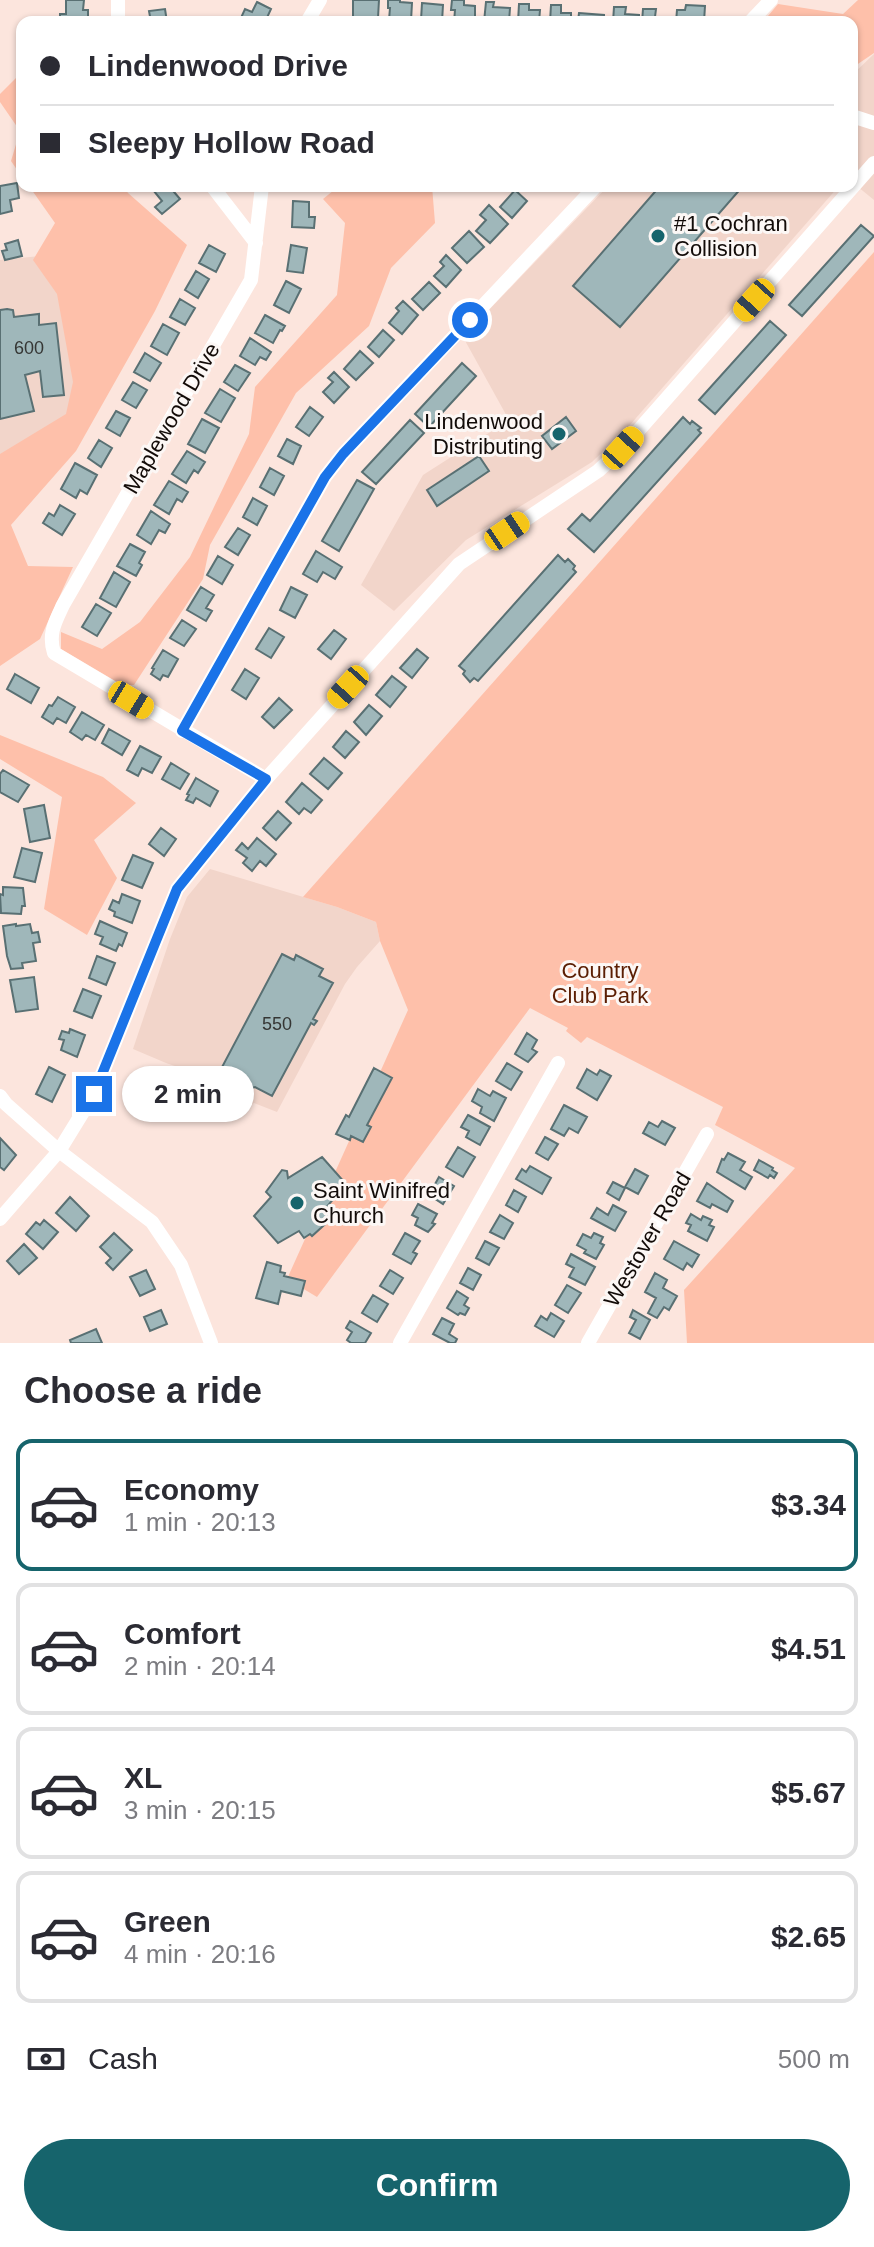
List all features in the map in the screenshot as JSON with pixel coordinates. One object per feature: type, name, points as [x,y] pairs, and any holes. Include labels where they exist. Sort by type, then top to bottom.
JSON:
[{"type":"street","points":[[756,16],[771,0]]},
{"type":"street","points":[[858,181],[874,163]]},
{"type":"street","points":[[217,192],[256,243]]},
{"type":"street","name":"Maplewood Drive","points":[[182,731],[54,653],[50,640],[63,605],[251,280],[261,192]]},
{"type":"street","points":[[266,779],[182,731],[325,477],[590,192]]},
{"type":"street","points":[[0,1219],[59,1151],[94,1094],[177,889],[266,779],[459,564],[598,471],[623,448],[848,192]]},
{"type":"street","points":[[400,1343],[558,1063]]},
{"type":"street","points":[[0,1096],[59,1151],[152,1222],[181,1265],[205,1341]]},
{"type":"street","name":"Westover Road","points":[[588,1343],[707,1134]]},
{"type":"shaded area","points":[[874,54],[874,200],[858,187],[858,69]]},
{"type":"shaded area","points":[[602,192],[834,192],[629,426],[592,462],[466,540],[394,611],[361,585],[423,475],[509,420],[463,337]]},
{"type":"shaded area","points":[[60,254],[80,374],[55,468],[0,477],[0,260]]},
{"type":"shaded area","points":[[210,869],[337,907],[376,922],[380,941],[345,984],[277,1112],[254,1103],[240,1111],[210,1078],[133,1049],[187,897]]},
{"type":"green space","points":[[858,0],[874,0],[874,53],[858,64],[858,16],[768,16],[778,4],[843,14]]},
{"type":"green space","points":[[16,78],[16,125],[0,102],[0,94]]},
{"type":"green space","points":[[16,144],[16,168],[11,161]]},
{"type":"green space","points":[[33,192],[127,192],[187,245],[155,311],[76,451],[11,525],[28,566],[73,567],[40,639],[0,666],[0,454],[66,414],[73,382],[57,294],[33,260],[55,223]]},
{"type":"green space","points":[[332,192],[432,192],[435,223],[391,268],[369,326],[296,393],[210,545],[203,579],[134,685],[122,685],[61,649],[61,632],[102,649],[140,622],[190,557],[249,434],[255,387],[337,295],[345,223],[323,199]]},
{"type":"green space","name":"Country Club Park","points":[[874,252],[874,1343],[687,1343],[684,1290],[795,1168],[715,1125],[723,1107],[587,1037],[581,1043],[566,1031],[568,1028],[530,1008],[317,1297],[287,1279],[408,1010],[380,941],[376,922],[303,897]]},
{"type":"green space","points":[[0,735],[103,777],[136,803],[94,840],[117,878],[87,935],[44,909],[62,797],[0,759]]},
{"type":"building","points":[[66,0],[84,0],[83,10],[88,10],[88,16],[60,16],[66,14]]},
{"type":"building","points":[[353,0],[379,0],[378,16],[353,16]]},
{"type":"building","points":[[388,0],[412,3],[411,16],[389,16]]},
{"type":"building","points":[[452,0],[464,0],[464,5],[475,6],[475,16],[454,16],[455,10],[451,10]]},
{"type":"building","points":[[257,2],[271,9],[268,16],[242,16],[245,9],[252,12]]},
{"type":"building","points":[[486,2],[494,2],[493,7],[510,8],[509,16],[485,16]]},
{"type":"building","points":[[422,3],[443,5],[442,16],[421,16]]},
{"type":"building","points":[[519,4],[529,4],[529,10],[540,10],[540,16],[518,16]]},
{"type":"building","points":[[551,5],[561,5],[561,13],[571,13],[571,16],[550,16]]},
{"type":"building","points":[[686,5],[705,6],[704,16],[676,16],[677,10],[685,10]]},
{"type":"building","points":[[614,7],[626,7],[625,14],[639,15],[639,16],[613,16]]},
{"type":"building","points":[[165,9],[166,16],[150,16],[149,11]]},
{"type":"building","points":[[643,9],[656,9],[655,16],[642,16]]},
{"type":"building","points":[[579,13],[604,15],[604,16],[579,16]]},
{"type":"building","points":[[16,183],[19,198],[10,200],[12,211],[0,214],[0,186]]},
{"type":"building","points":[[155,192],[174,192],[180,199],[162,214],[155,207],[162,201]]},
{"type":"building","points":[[513,192],[527,201],[512,218],[500,207]]},
{"type":"building","name":"#1 Cochran Collision","points":[[655,192],[738,192],[620,327],[573,286]]},
{"type":"building","points":[[293,201],[309,202],[309,217],[315,217],[314,228],[292,227]]},
{"type":"building","points":[[489,205],[508,224],[490,243],[476,231],[486,220],[480,215]]},
{"type":"building","points":[[861,225],[874,236],[802,316],[789,305]]},
{"type":"building","points":[[469,231],[484,247],[467,263],[452,248]]},
{"type":"building","points":[[18,240],[22,256],[5,260],[2,251],[7,250],[5,244]]},
{"type":"building","points":[[209,245],[225,254],[216,272],[199,263]]},
{"type":"building","points":[[291,245],[307,248],[303,273],[287,271]]},
{"type":"building","points":[[446,255],[461,270],[446,287],[434,276],[444,266],[440,262]]},
{"type":"building","points":[[196,271],[209,279],[198,298],[185,290]]},
{"type":"building","points":[[286,281],[301,289],[289,313],[274,305]]},
{"type":"building","points":[[429,282],[440,293],[423,310],[412,299]]},
{"type":"building","points":[[180,299],[195,308],[185,325],[170,317]]},
{"type":"building","points":[[403,301],[418,315],[402,334],[389,323]]},
{"type":"building","points":[[0,310],[13,310],[14,317],[39,314],[39,325],[56,323],[64,395],[43,397],[40,371],[25,375],[34,411],[0,419]]},
{"type":"building","points":[[265,315],[285,326],[273,343],[255,333]]},
{"type":"building","points":[[770,321],[786,335],[715,414],[699,400]]},
{"type":"building","points":[[163,324],[179,333],[167,355],[151,346]]},
{"type":"building","points":[[383,330],[394,340],[379,357],[368,347]]},
{"type":"building","points":[[250,338],[271,352],[266,360],[260,357],[255,365],[240,356]]},
{"type":"building","points":[[360,351],[373,363],[356,380],[344,369]]},
{"type":"building","points":[[145,353],[161,363],[150,381],[134,372]]},
{"type":"building","points":[[462,363],[476,376],[429,427],[415,414]]},
{"type":"building","points":[[235,365],[250,373],[238,391],[224,382]]},
{"type":"building","points":[[334,372],[349,387],[334,403],[323,392],[333,382],[328,378]]},
{"type":"building","points":[[133,382],[147,390],[136,408],[122,400]]},
{"type":"building","points":[[220,389],[235,398],[221,422],[205,413]]},
{"type":"building","points":[[310,407],[323,417],[309,436],[296,427]]},
{"type":"building","points":[[116,411],[130,418],[120,436],[106,428]]},
{"type":"building","points":[[566,417],[576,431],[552,449],[542,436]]},
{"type":"building","points":[[683,417],[701,428],[698,430],[701,433],[594,552],[568,529],[582,514],[590,521]]},
{"type":"building","points":[[202,419],[219,428],[205,453],[188,444]]},
{"type":"building","points":[[410,420],[424,433],[376,484],[362,472]]},
{"type":"building","points":[[287,439],[301,446],[293,464],[278,456]]},
{"type":"building","points":[[99,440],[112,448],[101,467],[88,458]]},
{"type":"building","points":[[187,451],[205,462],[198,473],[194,470],[186,483],[172,474]]},
{"type":"building","points":[[479,456],[489,471],[437,506],[427,490]]},
{"type":"building","points":[[75,463],[97,475],[87,494],[80,490],[76,498],[61,489]]},
{"type":"building","points":[[270,468],[284,476],[274,495],[260,487]]},
{"type":"building","points":[[357,480],[374,489],[339,551],[322,541]]},
{"type":"building","points":[[169,481],[188,492],[182,502],[177,499],[169,514],[154,505]]},
{"type":"building","points":[[253,498],[267,506],[257,525],[243,517]]},
{"type":"building","points":[[60,505],[75,514],[62,535],[43,523],[49,513],[54,516]]},
{"type":"building","points":[[151,511],[170,524],[165,533],[159,530],[151,544],[137,535]]},
{"type":"building","points":[[238,528],[250,535],[238,555],[225,547]]},
{"type":"building","points":[[130,544],[145,552],[136,576],[117,566]]},
{"type":"building","points":[[316,551],[342,567],[335,579],[323,572],[317,582],[303,574]]},
{"type":"building","points":[[558,555],[565,562],[568,559],[576,572],[478,681],[474,678],[470,682],[459,666]]},
{"type":"building","points":[[218,556],[233,565],[222,584],[207,575]]},
{"type":"building","points":[[114,572],[130,582],[116,607],[100,598]]},
{"type":"building","points":[[201,587],[214,595],[206,608],[212,611],[206,621],[187,610]]},
{"type":"building","points":[[291,587],[307,595],[295,618],[280,610]]},
{"type":"building","points":[[96,604],[111,613],[97,636],[82,627]]},
{"type":"building","points":[[182,620],[196,629],[184,646],[170,638]]},
{"type":"building","points":[[269,628],[284,637],[271,658],[256,649]]},
{"type":"building","points":[[334,630],[346,639],[331,659],[318,649]]},
{"type":"building","points":[[417,649],[428,658],[412,678],[400,668]]},
{"type":"building","points":[[163,650],[178,659],[168,677],[163,675],[160,680],[151,674]]},
{"type":"building","points":[[245,669],[259,678],[246,699],[232,690]]},
{"type":"building","points":[[15,674],[39,688],[31,703],[7,689]]},
{"type":"building","points":[[392,676],[406,687],[390,707],[376,695]]},
{"type":"building","points":[[58,697],[75,707],[66,723],[57,718],[53,724],[42,717]]},
{"type":"building","points":[[279,698],[292,710],[274,728],[262,717]]},
{"type":"building","points":[[369,705],[382,716],[366,735],[354,722]]},
{"type":"building","points":[[82,712],[104,725],[95,740],[86,735],[82,740],[70,732]]},
{"type":"building","points":[[109,729],[130,741],[122,755],[102,743]]},
{"type":"building","points":[[346,731],[359,742],[345,758],[333,747]]},
{"type":"building","points":[[140,746],[161,757],[152,773],[142,768],[138,776],[127,770]]},
{"type":"building","points":[[324,758],[342,773],[328,789],[310,774]]},
{"type":"building","points":[[171,763],[189,774],[180,789],[162,779]]},
{"type":"building","points":[[3,770],[29,785],[18,802],[0,792],[0,774]]},
{"type":"building","points":[[196,778],[218,791],[210,806],[196,798],[193,803],[186,800]]},
{"type":"building","points":[[302,783],[322,800],[311,813],[304,808],[299,814],[286,802]]},
{"type":"building","points":[[44,805],[50,838],[30,842],[24,809]]},
{"type":"building","points":[[278,811],[291,823],[276,840],[263,828]]},
{"type":"building","points":[[161,828],[176,839],[164,856],[149,844]]},
{"type":"building","points":[[257,838],[276,854],[266,866],[260,861],[252,871],[243,863],[247,858],[236,850],[242,843],[248,849]]},
{"type":"building","points":[[22,848],[42,853],[35,882],[14,877]]},
{"type":"building","points":[[133,855],[153,863],[142,888],[122,880]]},
{"type":"building","points":[[3,887],[23,888],[25,906],[22,906],[21,914],[1,913],[0,894],[3,895]]},
{"type":"building","points":[[122,894],[140,901],[132,923],[114,916],[115,912],[109,909],[113,900],[119,903]]},
{"type":"building","points":[[100,921],[127,933],[122,946],[119,944],[116,951],[100,944],[103,937],[95,934]]},
{"type":"building","points":[[30,924],[32,933],[38,932],[40,942],[33,943],[36,961],[22,963],[23,968],[11,969],[3,926]]},
{"type":"building","points":[[282,954],[294,960],[296,955],[323,969],[319,976],[333,983],[313,1019],[317,1021],[314,1025],[311,1023],[272,1096],[255,1087],[236,1093],[233,1083],[242,1080],[221,1069]]},
{"type":"building","points":[[97,956],[115,963],[106,985],[89,978]]},
{"type":"building","points":[[34,977],[38,1009],[16,1012],[10,980]]},
{"type":"building","points":[[83,989],[101,996],[92,1018],[74,1011]]},
{"type":"building","points":[[70,1029],[85,1035],[77,1057],[61,1050],[64,1040],[59,1039],[62,1031],[69,1033]]},
{"type":"building","points":[[527,1033],[537,1040],[532,1049],[537,1052],[528,1062],[515,1054]]},
{"type":"building","points":[[507,1063],[522,1072],[511,1090],[496,1081]]},
{"type":"building","points":[[49,1067],[65,1075],[52,1102],[36,1094]]},
{"type":"building","points":[[374,1068],[392,1078],[367,1125],[371,1127],[363,1142],[336,1134],[346,1115],[349,1117]]},
{"type":"building","points":[[587,1069],[597,1075],[600,1070],[611,1076],[597,1100],[577,1088]]},
{"type":"building","points":[[478,1089],[490,1096],[493,1091],[506,1098],[494,1121],[480,1113],[482,1107],[472,1101]]},
{"type":"building","points":[[564,1105],[587,1117],[578,1133],[569,1128],[564,1136],[551,1129]]},
{"type":"building","points":[[468,1115],[490,1127],[480,1145],[466,1137],[469,1131],[461,1127]]},
{"type":"building","points":[[662,1121],[675,1128],[665,1145],[643,1133],[649,1122],[658,1127]]},
{"type":"building","points":[[545,1137],[558,1144],[548,1160],[536,1153]]},
{"type":"building","points":[[0,1138],[16,1155],[4,1170],[0,1167]]},
{"type":"building","points":[[458,1147],[475,1157],[463,1177],[446,1167]]},
{"type":"building","points":[[728,1153],[745,1162],[740,1170],[752,1177],[745,1189],[717,1172]]},
{"type":"building","name":"Saint Winifred Church","points":[[322,1157],[346,1184],[324,1210],[333,1217],[312,1236],[310,1234],[304,1238],[299,1231],[278,1243],[254,1216],[271,1197],[266,1192],[282,1170],[287,1171],[288,1178]]},
{"type":"building","points":[[759,1160],[773,1168],[777,1173],[774,1178],[754,1170]]},
{"type":"building","points":[[530,1166],[551,1178],[542,1194],[516,1179],[522,1169],[526,1172]]},
{"type":"building","points":[[635,1169],[648,1176],[638,1194],[625,1187]]},
{"type":"building","points":[[439,1177],[454,1186],[443,1204],[429,1195]]},
{"type":"building","points":[[613,1182],[625,1188],[619,1200],[607,1193]]},
{"type":"building","points":[[707,1183],[733,1201],[727,1212],[697,1201]]},
{"type":"building","points":[[514,1190],[526,1197],[518,1212],[506,1205]]},
{"type":"building","points":[[70,1197],[89,1216],[76,1231],[56,1213]]},
{"type":"building","points":[[418,1204],[437,1214],[432,1223],[435,1224],[428,1232],[415,1225],[418,1218],[412,1215]]},
{"type":"building","points":[[613,1205],[626,1212],[615,1231],[591,1218],[597,1208],[608,1215]]},
{"type":"building","points":[[691,1214],[701,1220],[703,1216],[712,1220],[709,1225],[714,1227],[707,1241],[688,1231],[691,1225],[686,1223]]},
{"type":"building","points":[[500,1215],[513,1223],[504,1239],[490,1232]]},
{"type":"building","points":[[44,1220],[58,1232],[43,1249],[26,1234],[36,1222],[40,1225]]},
{"type":"building","points":[[114,1233],[132,1250],[113,1270],[106,1263],[111,1258],[100,1247]]},
{"type":"building","points":[[405,1233],[420,1241],[413,1252],[417,1254],[411,1264],[393,1254]]},
{"type":"building","points":[[594,1233],[603,1237],[600,1243],[604,1245],[596,1259],[577,1245],[583,1234],[591,1238]]},
{"type":"building","points":[[485,1241],[499,1248],[489,1265],[476,1258]]},
{"type":"building","points":[[674,1241],[699,1255],[692,1267],[687,1263],[683,1270],[664,1259]]},
{"type":"building","points":[[24,1244],[37,1258],[19,1274],[7,1261]]},
{"type":"building","points":[[571,1254],[595,1267],[585,1285],[569,1277],[574,1268],[566,1264]]},
{"type":"building","points":[[267,1262],[281,1266],[280,1272],[285,1273],[284,1276],[305,1281],[301,1296],[281,1291],[278,1304],[256,1298]]},
{"type":"building","points":[[468,1268],[481,1275],[473,1290],[460,1283]]},
{"type":"building","points":[[146,1270],[155,1289],[140,1296],[130,1277]]},
{"type":"building","points":[[390,1270],[403,1278],[393,1294],[380,1286]]},
{"type":"building","points":[[655,1273],[667,1280],[663,1288],[677,1296],[669,1310],[664,1307],[657,1318],[648,1313],[656,1298],[645,1292]]},
{"type":"building","points":[[567,1285],[581,1293],[568,1313],[555,1305]]},
{"type":"building","points":[[457,1291],[468,1298],[464,1305],[469,1308],[465,1315],[458,1315],[447,1308]]},
{"type":"building","points":[[373,1295],[388,1304],[377,1322],[362,1313]]},
{"type":"building","points":[[161,1310],[167,1324],[150,1331],[144,1317]]},
{"type":"building","points":[[633,1310],[650,1320],[640,1339],[629,1333],[636,1320],[630,1317]]},
{"type":"building","points":[[551,1313],[564,1321],[554,1337],[535,1326],[541,1316],[547,1320]]},
{"type":"building","points":[[442,1318],[454,1324],[449,1334],[457,1339],[455,1343],[433,1334]]},
{"type":"building","points":[[350,1321],[371,1333],[365,1343],[347,1340],[352,1332],[346,1328]]},
{"type":"building","points":[[96,1329],[102,1343],[71,1343],[70,1340]]},
{"type":"place","name":"#1 Cochran Collision","points":[[658,236]]},
{"type":"place","name":"Lindenwood Distributing","points":[[559,434]]},
{"type":"place","name":"Saint Winifred Church","points":[[297,1203]]},
{"type":"route","points":[[94,1094],[177,889],[266,779],[182,731],[325,477],[470,320]]}]
